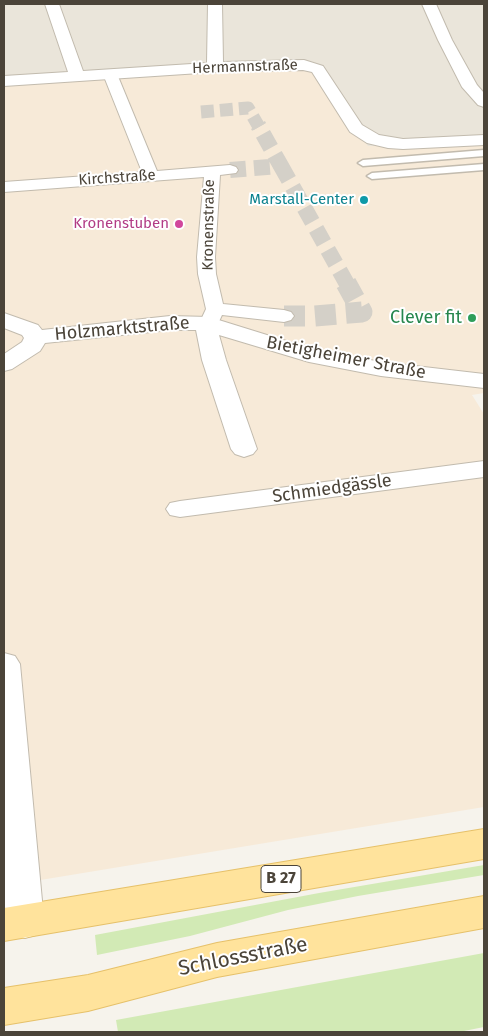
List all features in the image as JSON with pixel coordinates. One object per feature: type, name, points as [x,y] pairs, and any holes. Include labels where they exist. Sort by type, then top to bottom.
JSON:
[{"type":"main road","name":"B 27","points":[[15,924],[484,844]]},
{"type":"main road","name":"Schlossstraße","points":[[4,1008],[88,992],[217,960],[484,912]]},
{"type":"street","points":[[52,4],[77,77]]},
{"type":"street","points":[[215,67],[216,4]]},
{"type":"street","points":[[429,4],[445,40],[470,87],[484,102]]},
{"type":"street","name":"Hermannstraße","points":[[4,81],[215,67],[304,65],[318,69],[356,128],[373,139],[403,144],[484,140]]},
{"type":"street","points":[[110,74],[151,176]]},
{"type":"street","name":"Kirchstraße","points":[[4,187],[230,170]]},
{"type":"street","name":"Kronenstraße","points":[[210,172],[213,178],[206,257],[212,316],[206,331],[244,448]]},
{"type":"street","points":[[212,316],[284,316]]},
{"type":"street","name":"Holzmarktstraße","points":[[36,337],[170,323],[212,316]]},
{"type":"street","name":"Bietigheimer Straße","points":[[212,316],[256,340],[309,355],[381,369],[484,381]]},
{"type":"street","points":[[4,320],[30,330],[36,337],[32,346],[4,364]]},
{"type":"street","name":"Schmiedgässle","points":[[180,509],[484,469]]},
{"type":"street","points":[[4,664],[15,924]]},
{"type":"lane","points":[[368,170],[484,153]]},
{"type":"lane","points":[[368,170],[484,160]]},
{"type":"lane","points":[[368,170],[484,167]]},
{"type":"shaded area","points":[[4,4],[484,4],[484,145],[367,146],[313,70],[221,67],[4,84]]},
{"type":"shaded area","points":[[221,67],[313,70],[368,146],[484,145],[484,393],[472,395],[484,414],[484,807],[4,886],[4,84]]},
{"type":"green space","points":[[484,865],[484,875],[288,910],[190,936],[97,955],[95,935],[319,893]]},
{"type":"green space","points":[[484,953],[484,1027],[459,1032],[118,1032],[116,1020]]},
{"type":"tunnel","points":[[201,112],[248,108],[259,127]]},
{"type":"tunnel","points":[[258,125],[281,166]]},
{"type":"tunnel","points":[[230,170],[281,166]]},
{"type":"tunnel","points":[[281,166],[347,284]]},
{"type":"tunnel","points":[[284,316],[314,316],[362,312],[346,283]]},
{"type":"place","name":"Marstall-Center","points":[[364,200]]},
{"type":"place","name":"Kronenstuben","points":[[179,224]]},
{"type":"place","name":"Clever fit","points":[[472,318]]}]
